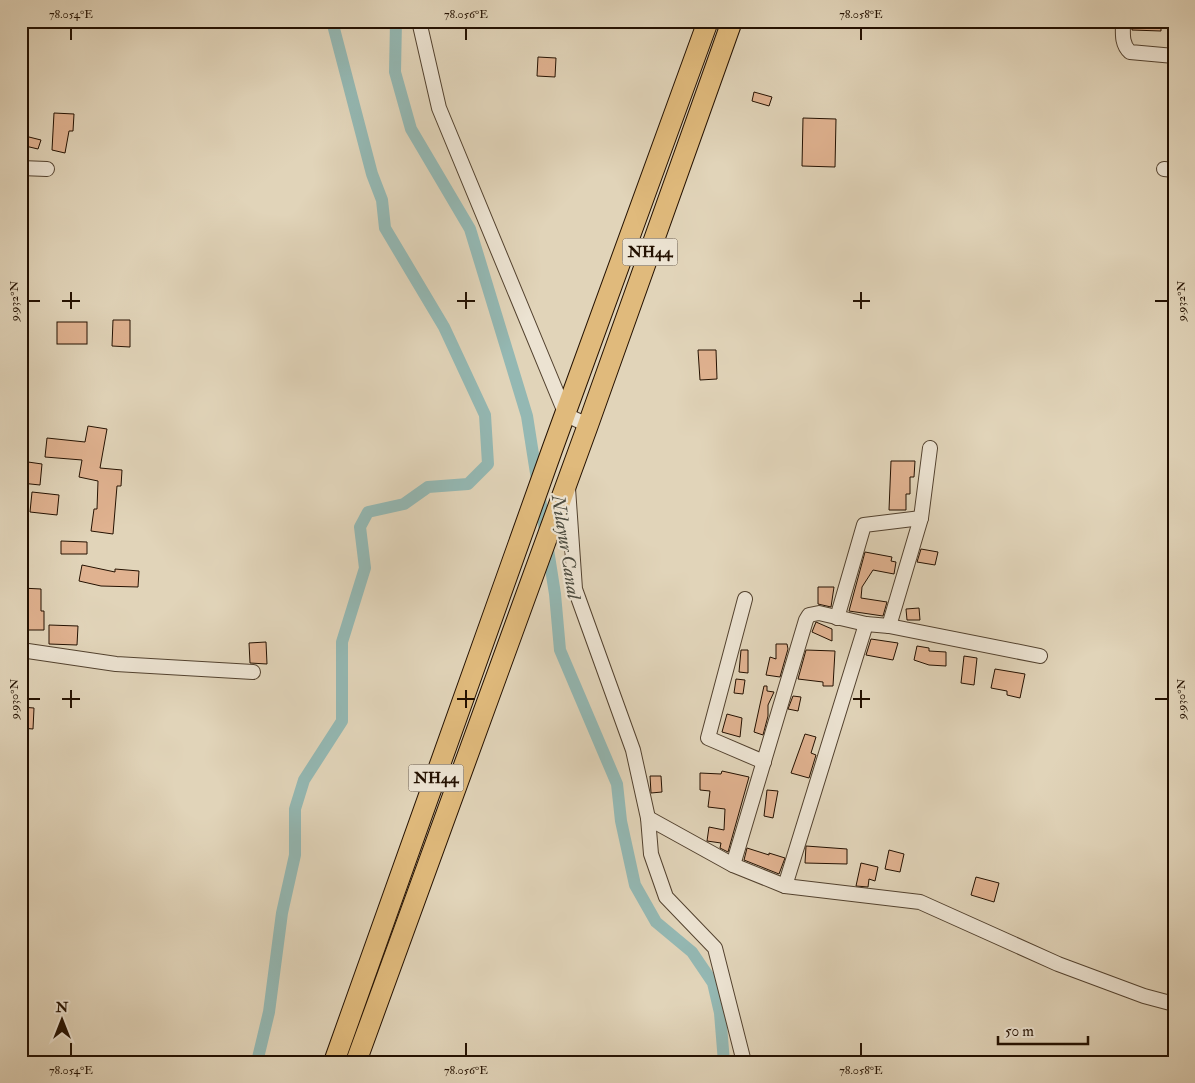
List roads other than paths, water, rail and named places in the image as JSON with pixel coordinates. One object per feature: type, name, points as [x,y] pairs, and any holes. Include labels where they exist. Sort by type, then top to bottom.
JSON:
[{"type":"highway","name":"NH44","points":[[334,1062],[536,494],[708,21]]},
{"type":"highway","name":"NH44","points":[[356,1062],[553,516],[588,425],[732,21]]},
{"type":"street","points":[[419,21],[439,108],[566,415],[588,425]]},
{"type":"street","points":[[1123,21],[1123,40],[1125,48],[1130,52],[1174,56]]},
{"type":"street","points":[[21,168],[47,169]]},
{"type":"street","points":[[889,626],[921,518],[930,448]]},
{"type":"street","points":[[567,483],[576,589],[633,750],[648,818],[651,854],[666,897],[715,948],[744,1062]]},
{"type":"street","points":[[837,618],[864,525],[921,518]]},
{"type":"street","points":[[745,599],[708,738],[764,762]]},
{"type":"street","points":[[733,865],[806,620],[814,613],[1040,656]]},
{"type":"street","points":[[785,886],[866,624]]},
{"type":"street","points":[[21,650],[116,664],[254,672]]},
{"type":"street","points":[[648,818],[733,865],[785,886],[920,902],[1058,964],[1144,996],[1174,1004]]},
{"type":"waterway","points":[[257,1062],[269,1012],[282,913],[295,855],[295,809],[304,780],[342,721],[342,642],[365,568],[360,527],[368,512],[404,504],[428,487],[468,484],[488,464],[485,415],[444,327],[385,228],[382,200],[372,174],[332,21]]},
{"type":"waterway","name":"Nilayur Canal","points":[[396,21],[395,72],[411,129],[470,229],[527,416],[555,594],[560,650],[617,784],[621,821],[635,885],[656,922],[692,952],[713,983],[720,1013],[724,1062]]}]
